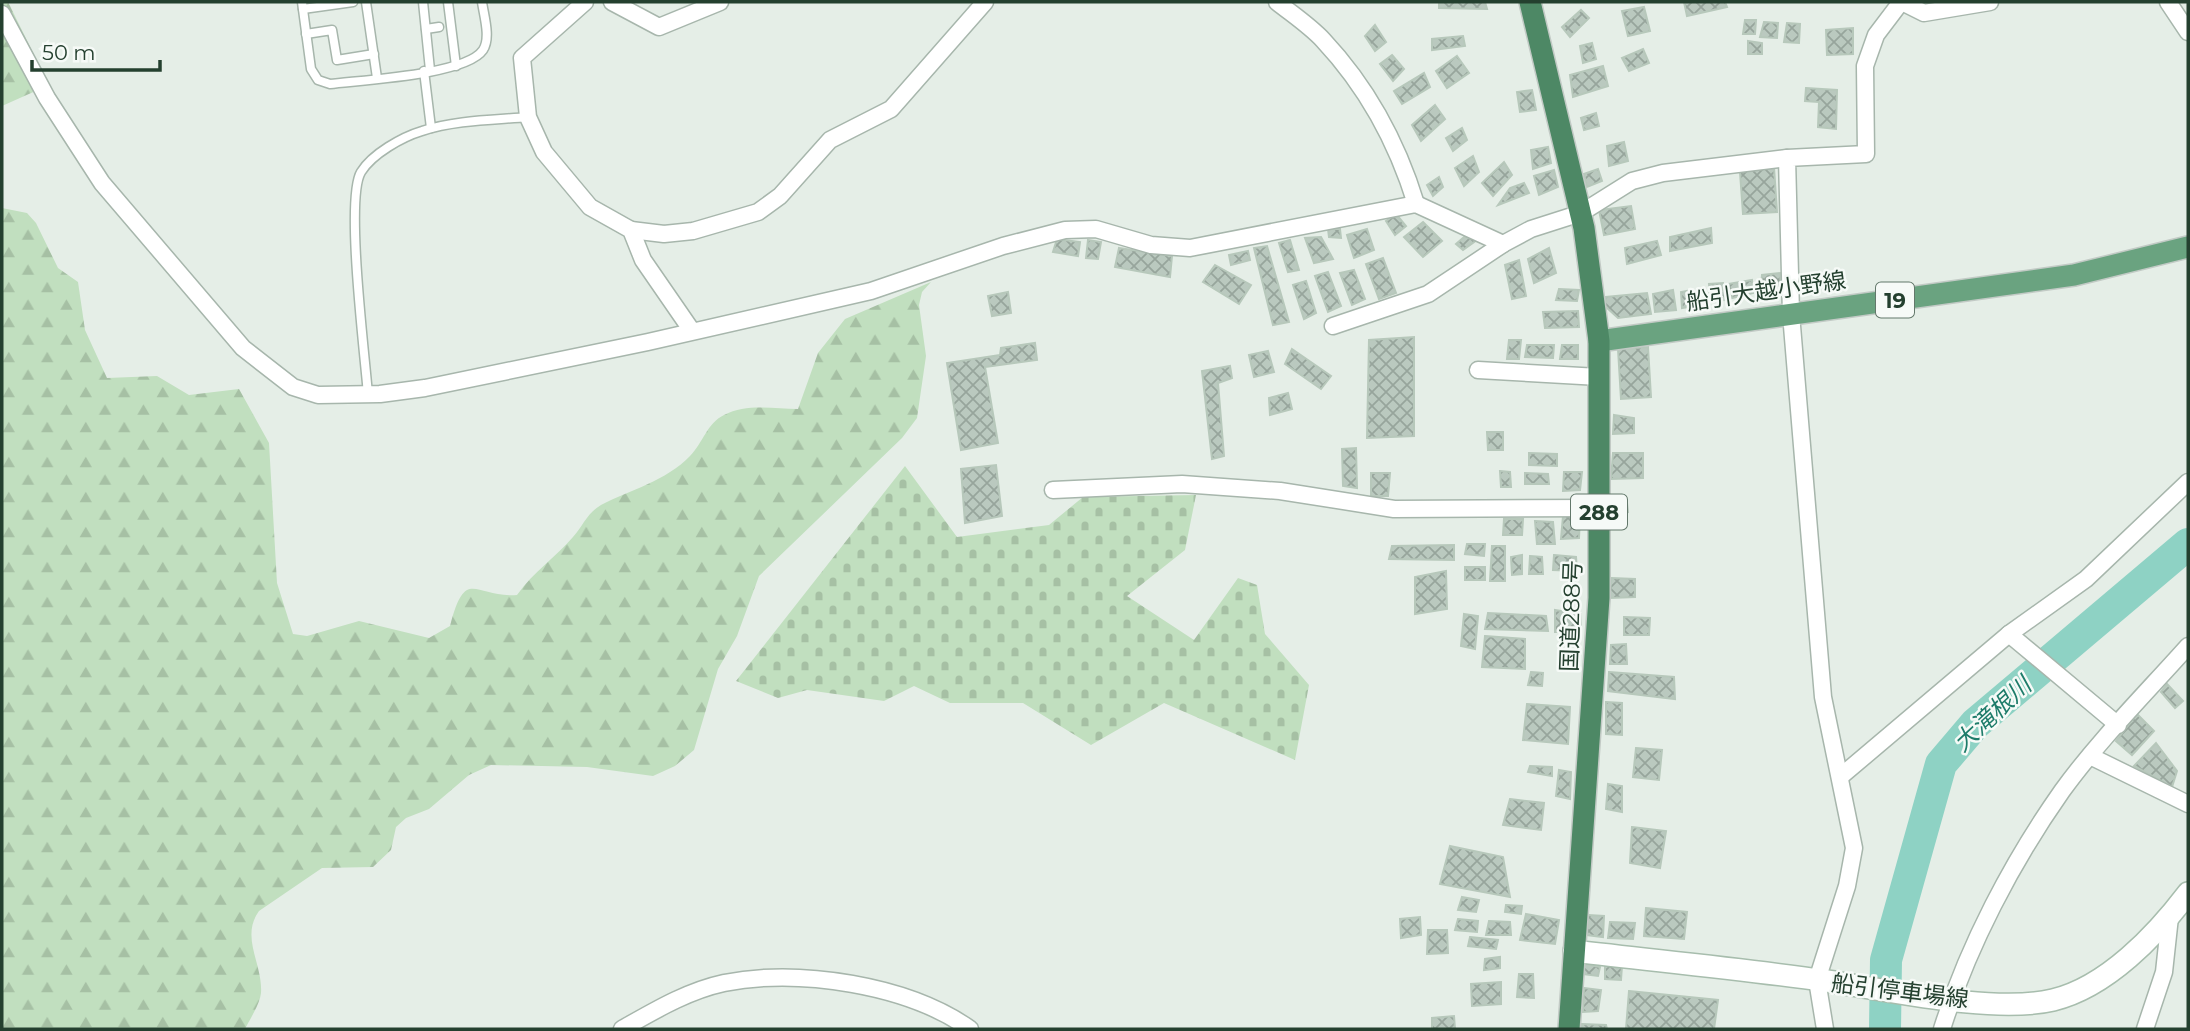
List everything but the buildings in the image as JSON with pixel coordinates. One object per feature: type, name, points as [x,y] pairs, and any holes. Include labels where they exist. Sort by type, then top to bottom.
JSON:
[{"type":"highway","name":"国道288号","points":[[1530,2],[1581,213],[1591,266],[1599,341],[1595,674],[1569,1029]]},
{"type":"main road","name":"船引大越小野線","points":[[1599,341],[2074,275],[2188,247]]},
{"type":"main road","name":"船引停車場線","points":[[1574,951],[1827,981],[1943,998],[2002,1003],[2053,1000],[2107,974],[2170,917],[2188,893]]},
{"type":"street","points":[[585,2],[522,58],[528,117],[544,152],[590,207],[631,230],[664,234],[693,231],[758,212],[780,196],[830,140],[891,109],[985,2]]},
{"type":"street","points":[[612,2],[660,27],[720,2]]},
{"type":"street","points":[[1277,2],[1323,39],[1367,96],[1402,157],[1416,204]]},
{"type":"street","points":[[1333,326],[1428,294],[1503,244],[1531,229],[1581,213],[1632,181],[1787,158],[1866,154],[1865,66],[1876,35],[1902,2],[1924,13],[1990,2]]},
{"type":"street","points":[[2168,2],[2188,32]]},
{"type":"street","points":[[2,14],[59,117],[102,183],[243,348],[293,387],[318,395],[368,395],[425,388],[692,331],[871,291],[1003,246],[1065,230],[1096,229],[1151,245],[1190,248],[1416,204],[1503,244]]},
{"type":"street","points":[[1787,158],[1791,314],[1823,697],[1854,848],[1827,981],[1825,1029]]},
{"type":"street","points":[[631,230],[643,260],[692,331]]},
{"type":"street","points":[[1478,370],[1599,377]]},
{"type":"street","points":[[1840,777],[2009,634],[2086,579],[2188,482]]},
{"type":"street","points":[[1053,490],[1182,484],[1280,491],[1394,509],[1599,508]]},
{"type":"street","points":[[2009,634],[2119,725]]},
{"type":"street","points":[[1942,1029],[1943,998],[1991,910],[2062,791],[2188,646]]},
{"type":"street","points":[[2092,757],[2188,804]]},
{"type":"street","points":[[2145,1029],[2164,972],[2170,917]]},
{"type":"street","points":[[622,1029],[672,1001],[723,984],[782,978],[896,992],[970,1029]]},
{"type":"lane","points":[[353,2],[303,5],[311,69],[318,80],[330,84],[456,66],[472,61],[483,51],[487,41],[482,2]]},
{"type":"lane","points":[[366,2],[377,78]]},
{"type":"lane","points":[[423,2],[431,128]]},
{"type":"lane","points":[[448,2],[456,66]]},
{"type":"lane","points":[[451,25],[462,23]]},
{"type":"lane","points":[[426,29],[439,27]]},
{"type":"lane","points":[[306,34],[332,30],[337,60],[374,54]]},
{"type":"lane","points":[[368,395],[353,208],[360,173],[381,153],[431,128],[528,117]]},
{"type":"green space","points":[[2,2],[8,2],[49,85],[2,106]]},
{"type":"green space","points":[[2,208],[27,213],[36,223],[58,268],[78,282],[85,330],[107,378],[157,376],[189,395],[239,389],[269,443],[277,583],[293,634],[307,636],[359,621],[429,638],[450,626],[461,596],[467,590],[517,595],[566,545],[596,508],[659,479],[680,465],[694,451],[709,428],[724,415],[751,408],[798,409],[818,353],[845,319],[931,282],[922,292],[919,305],[926,356],[917,418],[902,438],[759,576],[737,636],[718,669],[694,750],[675,766],[653,776],[587,767],[491,765],[469,775],[429,809],[406,818],[396,827],[391,850],[373,867],[322,868],[259,911],[254,921],[252,941],[261,993],[245,1029],[2,1029]]},
{"type":"green space","points":[[905,466],[957,537],[1049,525],[1083,497],[1196,495],[1185,550],[1127,596],[1194,640],[1238,578],[1257,585],[1265,634],[1309,685],[1295,760],[1164,703],[1091,745],[1023,703],[950,703],[914,686],[884,701],[807,690],[778,698],[736,681]]},
{"type":"waterway","name":"大滝根川","points":[[1885,1029],[1886,960],[1941,764],[1975,724],[2188,544]]}]
